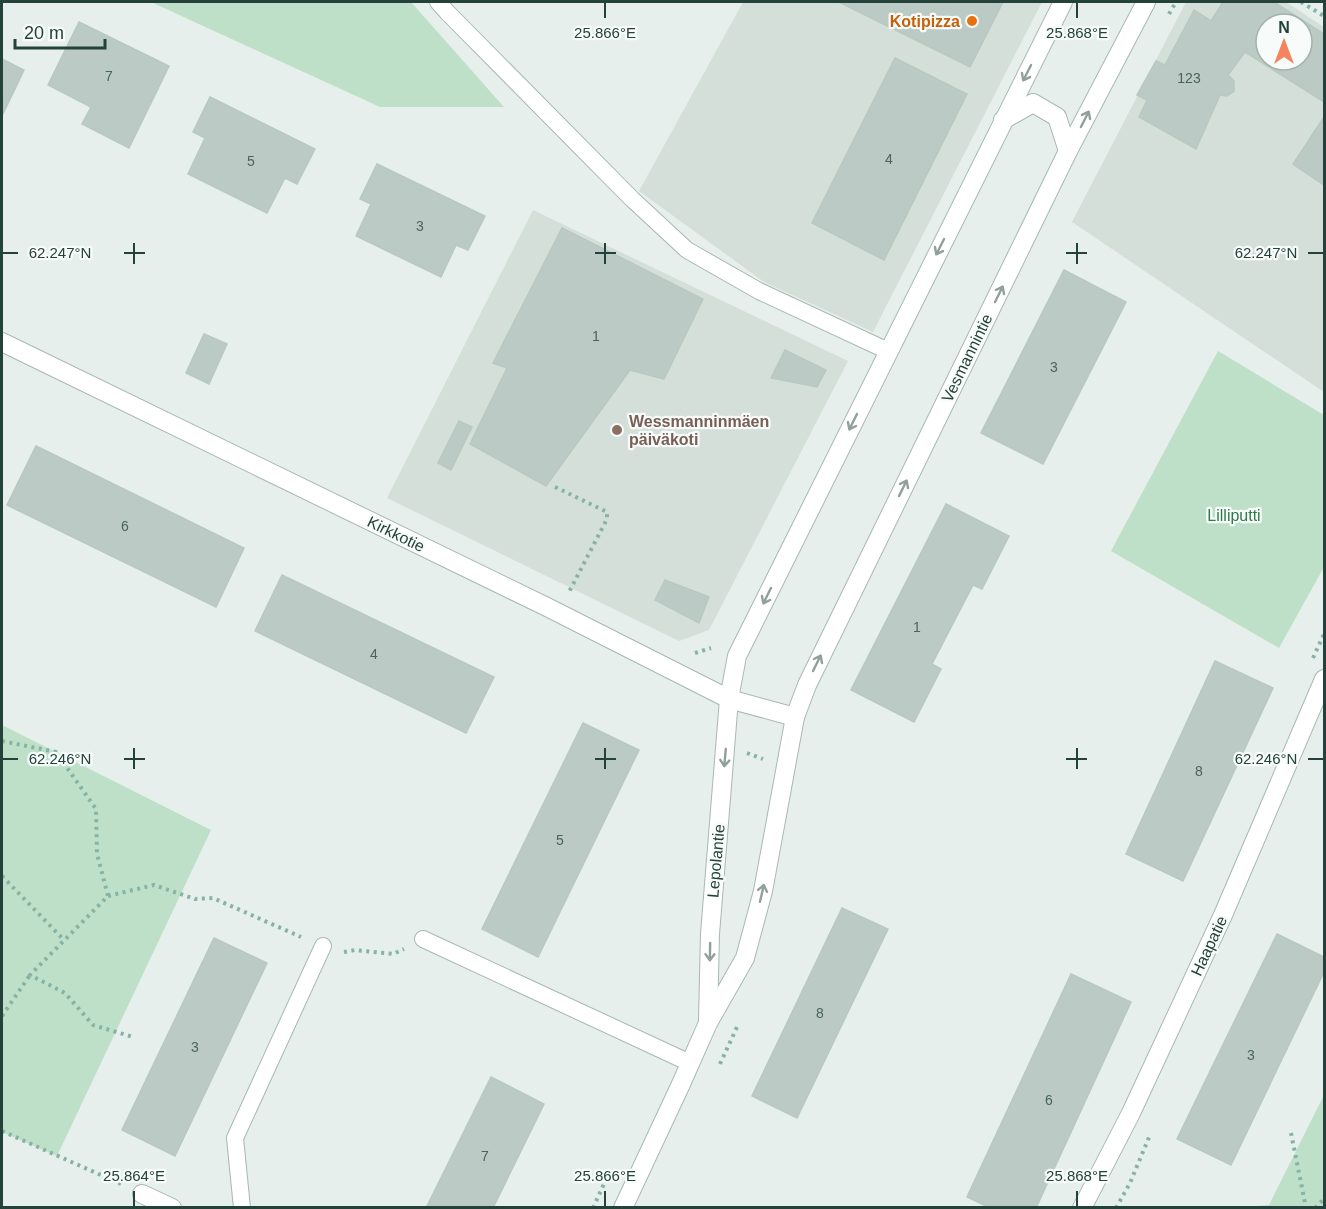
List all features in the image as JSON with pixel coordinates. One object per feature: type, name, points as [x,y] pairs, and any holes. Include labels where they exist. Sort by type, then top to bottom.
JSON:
[{"type":"street","points":[[729,699],[737,656],[1063,2]]},
{"type":"street","name":"Vesmannintie","points":[[795,717],[807,685],[1068,151],[1146,2]]},
{"type":"street","points":[[1004,120],[1033,103],[1057,117],[1068,151]]},
{"type":"street","name":"Kirkkotie","points":[[2,342],[547,607],[729,699],[795,717]]},
{"type":"street","name":"Haapatie","points":[[1082,1208],[1131,1113],[1218,926],[1324,679]]},
{"type":"street","name":"Lepolantie","points":[[708,1023],[710,934],[729,699]]},
{"type":"street","name":"Lepolantie","points":[[622,1208],[708,1023],[745,958],[763,891],[795,717]]},
{"type":"street","points":[[142,1194],[172,1208]]},
{"type":"lane","points":[[438,2],[633,199],[687,250],[759,291],[888,351]]},
{"type":"lane","points":[[423,939],[690,1063]]},
{"type":"lane","points":[[242,1208],[235,1137],[323,946]]},
{"type":"path","points":[[1301,2],[1324,16]]},
{"type":"path","points":[[555,487],[607,512],[607,519],[566,598]]},
{"type":"path","points":[[2,741],[56,752],[96,808],[97,854],[108,896]]},
{"type":"path","points":[[726,747],[787,766]]},
{"type":"path","points":[[2,876],[64,939],[60,944]]},
{"type":"path","points":[[2,1016],[30,975],[108,896],[154,885],[195,899],[213,898],[338,954],[355,950],[393,954],[423,939]]},
{"type":"path","points":[[30,975],[65,993],[93,1025],[133,1037]]},
{"type":"path","points":[[719,1064],[738,1024]]},
{"type":"path","points":[[2,1131],[142,1194]]},
{"type":"path","points":[[1291,1133],[1306,1208]]},
{"type":"path","points":[[1316,1208],[1324,1199]]},
{"type":"shaded area","points":[[743,2],[1042,2],[873,332],[764,282],[639,191]]},
{"type":"shaded area","points":[[1186,2],[1286,2],[1301,12],[1254,12],[1254,72],[1314,72],[1314,20],[1324,27],[1324,392],[1072,222]]},
{"type":"shaded area","name":"Wessmanninmäen päiväkoti","points":[[533,210],[848,361],[709,630],[679,641],[387,498]]},
{"type":"green space","points":[[151,2],[411,2],[504,107],[380,107]]},
{"type":"green space","name":"Lilliputti","points":[[1218,351],[1324,415],[1324,567],[1279,648],[1111,551]]},
{"type":"green space","points":[[2,725],[211,830],[57,1156],[2,1132]]},
{"type":"green space","points":[[1324,1095],[1324,1207],[1243,1207],[1269,1205]]},
{"type":"building","points":[[839,2],[1003,2],[970,67]]},
{"type":"building","points":[[1223,2],[1274,2],[1290,12],[1254,12],[1254,58],[1245,52],[1228,75],[1234,81],[1234,91],[1227,96],[1220,95],[1196,149],[1139,117],[1147,100],[1137,95],[1156,61],[1165,65],[1194,10],[1211,21]]},
{"type":"building","points":[[79,22],[169,66],[129,148],[82,124],[91,107],[48,85]]},
{"type":"building","points":[[1314,28],[1324,34],[1324,102],[1277,72],[1314,72]]},
{"type":"building","points":[[895,58],[967,94],[884,260],[812,223]]},
{"type":"building","points":[[2,59],[24,70],[2,116]]},
{"type":"building","points":[[210,97],[315,149],[297,184],[285,178],[267,213],[188,174],[205,138],[193,132]]},
{"type":"building","points":[[1324,117],[1324,185],[1293,164]]},
{"type":"building","points":[[377,164],[485,216],[468,250],[456,245],[441,277],[356,236],[371,204],[360,199]]},
{"type":"building","points":[[562,228],[703,299],[664,379],[630,370],[546,486],[470,444],[507,368],[493,363]]},
{"type":"building","points":[[1064,270],[1126,302],[1043,464],[981,433]]},
{"type":"building","points":[[204,334],[227,344],[209,384],[186,373]]},
{"type":"building","points":[[785,350],[826,370],[817,387],[771,378]]},
{"type":"building","points":[[459,421],[472,427],[451,470],[438,463]]},
{"type":"building","points":[[36,446],[244,548],[216,607],[7,505]]},
{"type":"building","points":[[946,504],[1009,536],[982,589],[973,585],[932,664],[941,669],[914,722],[851,690]]},
{"type":"building","points":[[282,575],[494,677],[466,733],[255,631]]},
{"type":"building","points":[[665,580],[709,597],[699,623],[655,600]]},
{"type":"building","points":[[1215,661],[1273,688],[1183,881],[1126,854]]},
{"type":"building","points":[[583,723],[639,750],[538,957],[482,929]]},
{"type":"building","points":[[842,908],[888,929],[797,1118],[752,1096]]},
{"type":"building","points":[[1277,934],[1324,957],[1324,972],[1231,1165],[1177,1139]]},
{"type":"building","points":[[214,938],[267,963],[175,1156],[122,1130]]},
{"type":"building","points":[[1071,974],[1131,1002],[1036,1208],[990,1208],[967,1197]]},
{"type":"building","points":[[491,1077],[544,1104],[493,1208],[426,1208]]},
{"type":"place","name":"Kotipizza","points":[[972,21]]},
{"type":"place","name":"Wessmanninmäen päiväkoti","points":[[617,430]]}]
